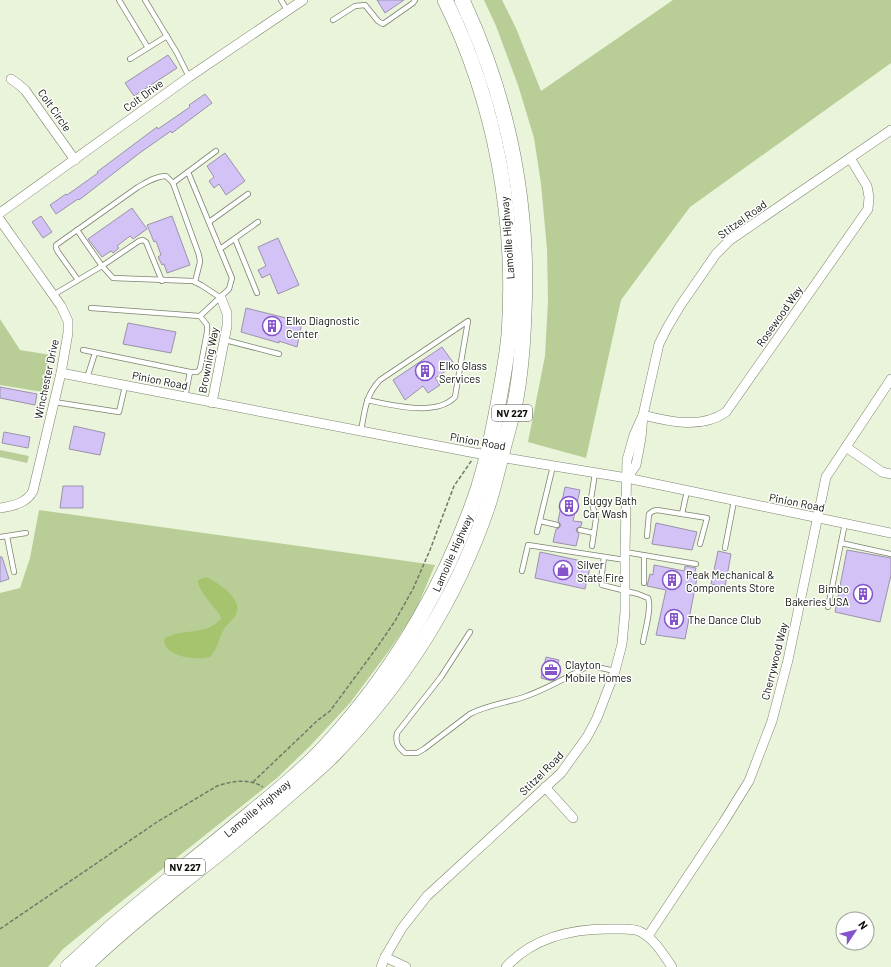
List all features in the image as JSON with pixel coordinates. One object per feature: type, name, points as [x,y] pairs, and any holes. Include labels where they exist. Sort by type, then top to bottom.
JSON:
[{"type":"main road","name":"Lamoille Highway","points":[[84,967],[120,934],[266,815],[310,777],[349,737],[395,682],[434,624],[458,579],[488,506],[509,334],[509,243],[498,154],[476,74],[455,20],[445,0]]},
{"type":"main road","name":"Lamoille Highway","points":[[68,967],[112,926],[273,795],[332,740],[354,714],[412,632],[435,591],[458,541],[479,485],[494,456],[515,403],[523,345],[525,251],[523,219],[520,193],[510,142],[495,83],[478,36],[462,0]]},
{"type":"street","name":"Colt Drive","points":[[0,213],[188,77],[303,0]]},
{"type":"street","name":"Colt Circle","points":[[10,79],[25,90],[75,160]]},
{"type":"street","name":"Stitzel Road","points":[[381,967],[385,957],[402,928],[427,896],[561,773],[587,737],[597,718],[615,672],[622,644],[625,612],[627,460],[634,434],[643,415],[659,344],[680,306],[716,254],[730,240],[891,130]]},
{"type":"street","name":"Rosewood Way","points":[[643,415],[660,420],[686,423],[706,422],[717,418],[726,412],[868,209],[869,197],[867,186],[850,158]]},
{"type":"street","name":"Winchester Drive","points":[[0,220],[61,306],[68,321],[68,333],[61,373],[33,491],[30,496],[23,501],[10,507],[0,508]]},
{"type":"street","name":"Browning Way","points":[[212,403],[227,326],[227,313],[221,298]]},
{"type":"street","name":"Pinion Road","points":[[61,373],[494,456],[627,478],[891,533]]},
{"type":"street","name":"Cherrywood Way","points":[[648,936],[749,781],[772,721],[788,660],[826,477],[891,379]]},
{"type":"street","points":[[846,446],[882,472],[891,474]]},
{"type":"street","points":[[545,787],[572,818]]},
{"type":"street","points":[[506,967],[522,952],[544,939],[577,930],[598,929],[634,929],[648,936],[672,967]]},
{"type":"street","points":[[385,957],[406,967]]},
{"type":"lane","points":[[119,0],[148,48]]},
{"type":"lane","points":[[145,0],[177,53],[188,77]]},
{"type":"lane","points":[[281,0],[288,10]]},
{"type":"lane","points":[[333,20],[355,6],[365,5],[378,22],[383,24],[415,0]]},
{"type":"lane","points":[[130,59],[167,36]]},
{"type":"lane","points":[[173,183],[216,152]]},
{"type":"lane","points":[[91,308],[200,316],[229,289],[232,278],[188,172]]},
{"type":"lane","points":[[78,280],[56,248],[58,243],[148,181],[161,176],[166,176],[173,183],[199,255],[200,266],[195,282]]},
{"type":"lane","points":[[209,222],[248,194]]},
{"type":"lane","points":[[220,249],[258,222]]},
{"type":"lane","points":[[77,230],[102,266],[110,276],[116,279],[195,282],[221,298]]},
{"type":"lane","points":[[234,239],[257,293]]},
{"type":"lane","points":[[53,295],[143,240],[146,242],[162,281]]},
{"type":"lane","points":[[83,350],[196,372],[200,369],[207,332],[207,325],[200,316]]},
{"type":"lane","points":[[361,430],[367,400],[372,389],[380,380],[468,321],[455,397],[451,402],[430,408],[395,405],[367,400]]},
{"type":"lane","points":[[225,340],[279,354]]},
{"type":"lane","points":[[87,378],[95,353]]},
{"type":"lane","points":[[185,397],[190,372]]},
{"type":"lane","points":[[54,402],[119,412],[125,386]]},
{"type":"lane","points":[[537,532],[553,466]]},
{"type":"lane","points":[[592,546],[596,519],[591,499],[595,473]]},
{"type":"lane","points":[[682,514],[687,491]]},
{"type":"lane","points":[[725,548],[734,501]]},
{"type":"lane","points":[[647,536],[649,514],[653,510],[657,510],[707,518],[700,544]]},
{"type":"lane","points":[[540,521],[557,525]]},
{"type":"lane","points":[[828,607],[845,524]]},
{"type":"lane","points":[[580,530],[594,533]]},
{"type":"lane","points":[[0,537],[26,533]]},
{"type":"lane","points":[[6,537],[14,572]]},
{"type":"lane","points":[[840,543],[891,554]]},
{"type":"lane","points":[[522,571],[528,545],[604,557],[644,555],[696,564]]},
{"type":"lane","points":[[644,555],[644,583]]},
{"type":"lane","points":[[604,557],[601,583],[604,587],[625,590],[646,596],[649,601],[643,642]]},
{"type":"lane","points":[[470,632],[441,677],[397,733],[397,746],[405,754],[417,753],[470,714],[478,710],[524,697],[586,667],[592,666],[615,672]]},
{"type":"path","points":[[253,782],[332,708],[370,658],[395,621],[419,576],[454,486],[471,463]]},
{"type":"path","points":[[0,930],[157,822],[217,786],[237,782],[253,782],[259,784],[273,795]]},
{"type":"green space","points":[[484,0],[502,0],[516,28],[541,91],[673,0],[891,0],[891,63],[690,207],[621,300],[586,458],[528,442],[545,356],[548,301],[547,249],[541,184],[534,138],[518,85],[496,26]]},
{"type":"green space","points":[[0,319],[20,350],[51,355],[43,392],[0,385]]},
{"type":"green space","points":[[0,450],[29,456],[27,463],[0,457]]},
{"type":"green space","points":[[39,510],[435,565],[415,612],[391,648],[350,703],[310,746],[277,778],[63,949],[48,967],[0,967],[0,593],[20,588],[30,558]]},
{"type":"green space","points":[[206,577],[222,586],[236,601],[238,607],[235,617],[224,629],[215,651],[210,657],[190,658],[175,654],[165,645],[164,639],[179,633],[208,628],[221,619],[220,615],[198,584],[198,580]]},
{"type":"building","points":[[377,0],[404,0],[385,13]]},
{"type":"building","points":[[168,55],[177,68],[134,96],[125,83]]},
{"type":"building","points":[[205,94],[212,103],[172,133],[171,131],[141,152],[79,200],[78,199],[56,214],[50,205],[98,173],[97,172],[157,127],[158,129],[190,107],[189,105]]},
{"type":"building","points":[[225,153],[245,181],[226,195],[219,184],[214,188],[209,181],[214,177],[207,166]]},
{"type":"building","points":[[132,208],[147,229],[133,239],[130,236],[117,246],[119,248],[113,253],[111,251],[102,257],[88,239]]},
{"type":"building","points":[[41,216],[52,232],[43,238],[32,222]]},
{"type":"building","points":[[172,216],[190,265],[167,273],[164,264],[162,265],[158,257],[161,255],[156,241],[154,242],[147,225]]},
{"type":"building","points":[[278,238],[299,285],[278,294],[270,274],[262,278],[258,270],[266,266],[258,247]]},
{"type":"building","name":"Elko Diagnostic Center","points":[[246,308],[302,322],[297,347],[241,332]]},
{"type":"building","points":[[128,323],[176,332],[171,353],[123,344]]},
{"type":"building","name":"Elko Glass Services","points":[[442,347],[455,365],[435,378],[440,385],[428,393],[423,386],[405,400],[393,380]]},
{"type":"building","points":[[0,387],[37,394],[35,405],[0,398]]},
{"type":"building","points":[[74,426],[105,433],[100,455],[69,449]]},
{"type":"building","points":[[4,432],[30,437],[28,448],[2,443]]},
{"type":"building","points":[[63,486],[83,486],[83,508],[60,508]]},
{"type":"building","name":"Buggy Bath Car Wash","points":[[565,487],[580,490],[573,521],[582,522],[581,526],[576,529],[579,534],[576,546],[553,542],[556,529],[561,525],[558,521]]},
{"type":"building","points":[[656,523],[697,532],[692,550],[652,544]]},
{"type":"building","name":"Bimbo Bakeries USA","points":[[847,550],[891,558],[891,575],[880,622],[835,612]]},
{"type":"building","points":[[718,551],[731,554],[725,587],[711,584]]},
{"type":"building","name":"Silver State Fire","points":[[540,552],[591,563],[585,589],[535,578]]},
{"type":"building","points":[[0,557],[2,557],[9,579],[0,582]]},
{"type":"building","points":[[654,565],[684,571],[685,566],[696,568],[695,573],[698,573],[685,639],[656,635],[666,590],[647,586],[650,574],[653,575]]},
{"type":"building","name":"Clayton Mobile Homes","points":[[546,657],[559,660],[557,665],[560,666],[559,675],[556,675],[555,680],[552,681],[541,678]]},
{"type":"place","name":"Elko Diagnostic Center","points":[[272,326]]},
{"type":"place","name":"Elko Glass Services","points":[[425,371]]},
{"type":"place","name":"Buggy Bath Car Wash","points":[[569,506]]},
{"type":"place","name":"Silver State Fire","points":[[563,570]]},
{"type":"place","name":"Peak Mechanical & Components Store","points":[[672,580]]},
{"type":"place","name":"Bimbo Bakeries USA","points":[[863,594]]},
{"type":"place","name":"The Dance Club","points":[[674,619]]},
{"type":"place","name":"Clayton Mobile Homes","points":[[551,670]]}]
